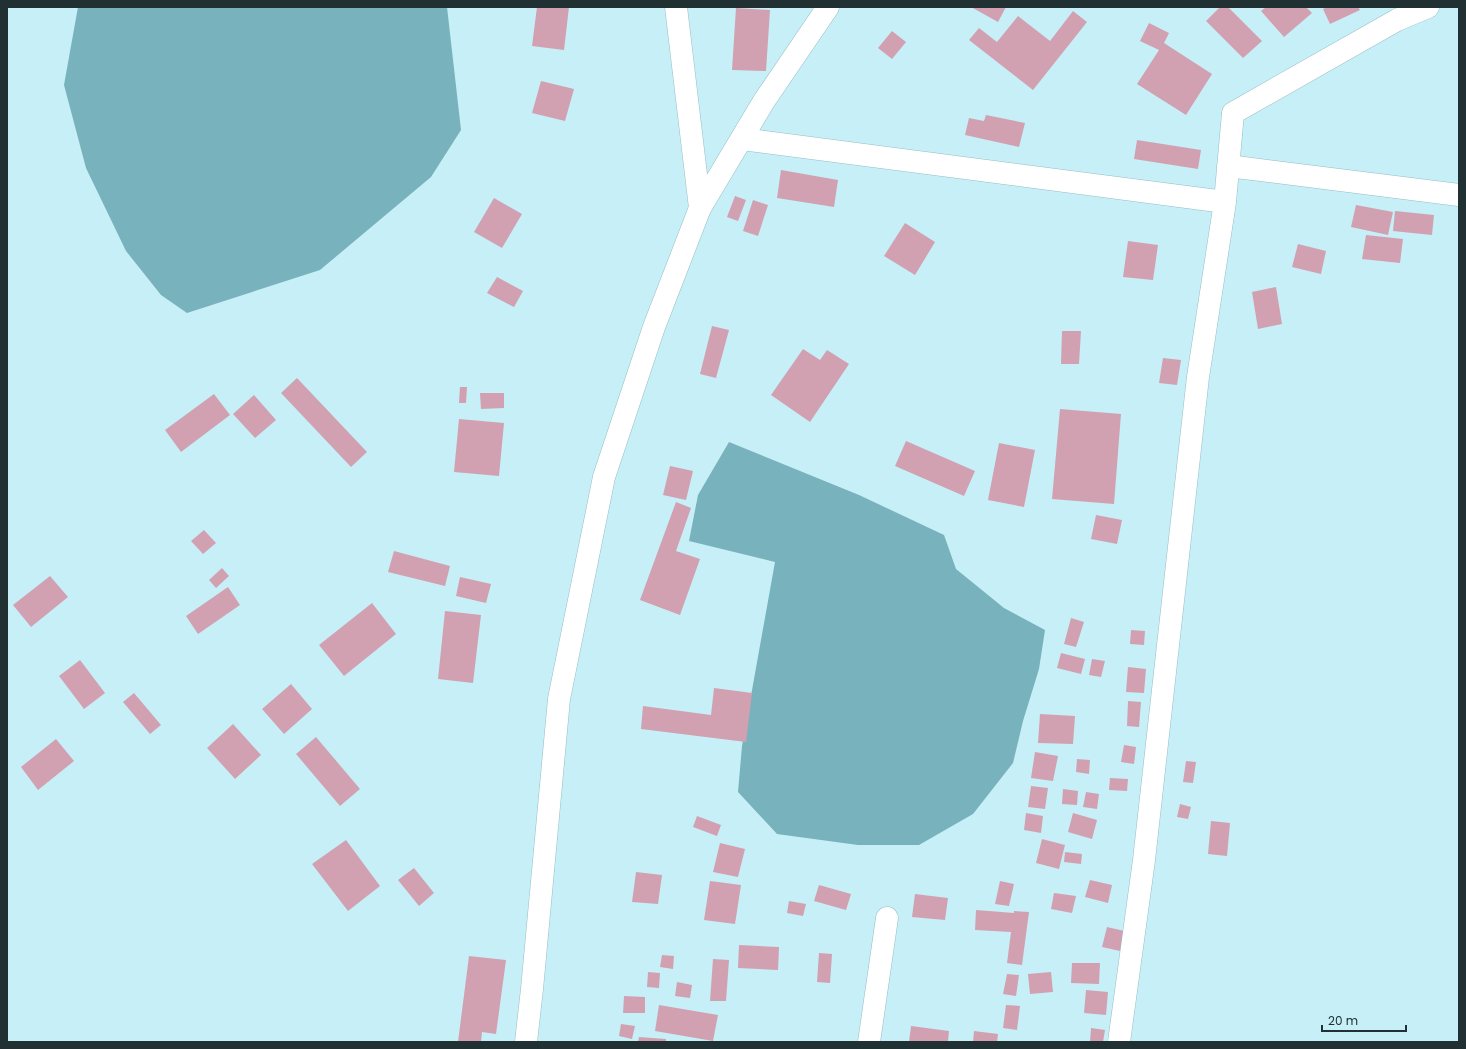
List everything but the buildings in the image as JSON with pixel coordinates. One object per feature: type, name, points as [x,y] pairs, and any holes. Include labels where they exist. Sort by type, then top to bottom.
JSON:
[{"type":"main road","points":[[676,7],[700,208]]},
{"type":"main road","points":[[526,1042],[559,699],[604,477],[654,327],[700,208],[764,101],[828,7]]},
{"type":"main road","points":[[1119,1042],[1144,860],[1198,377],[1225,202],[1233,113],[1397,20],[1428,7]]},
{"type":"main road","points":[[742,139],[1225,202]]},
{"type":"main road","points":[[1228,166],[1459,195]]},
{"type":"main road","points":[[869,1042],[887,918]]},
{"type":"water","points":[[78,7],[447,7],[461,130],[431,177],[320,270],[187,313],[161,295],[126,251],[86,168],[64,85]]},
{"type":"water","points":[[729,442],[859,495],[944,535],[956,569],[1004,608],[1045,630],[1039,669],[1023,721],[1013,763],[973,814],[919,845],[858,845],[777,834],[738,792],[742,746],[775,562],[689,541],[698,495]]}]
